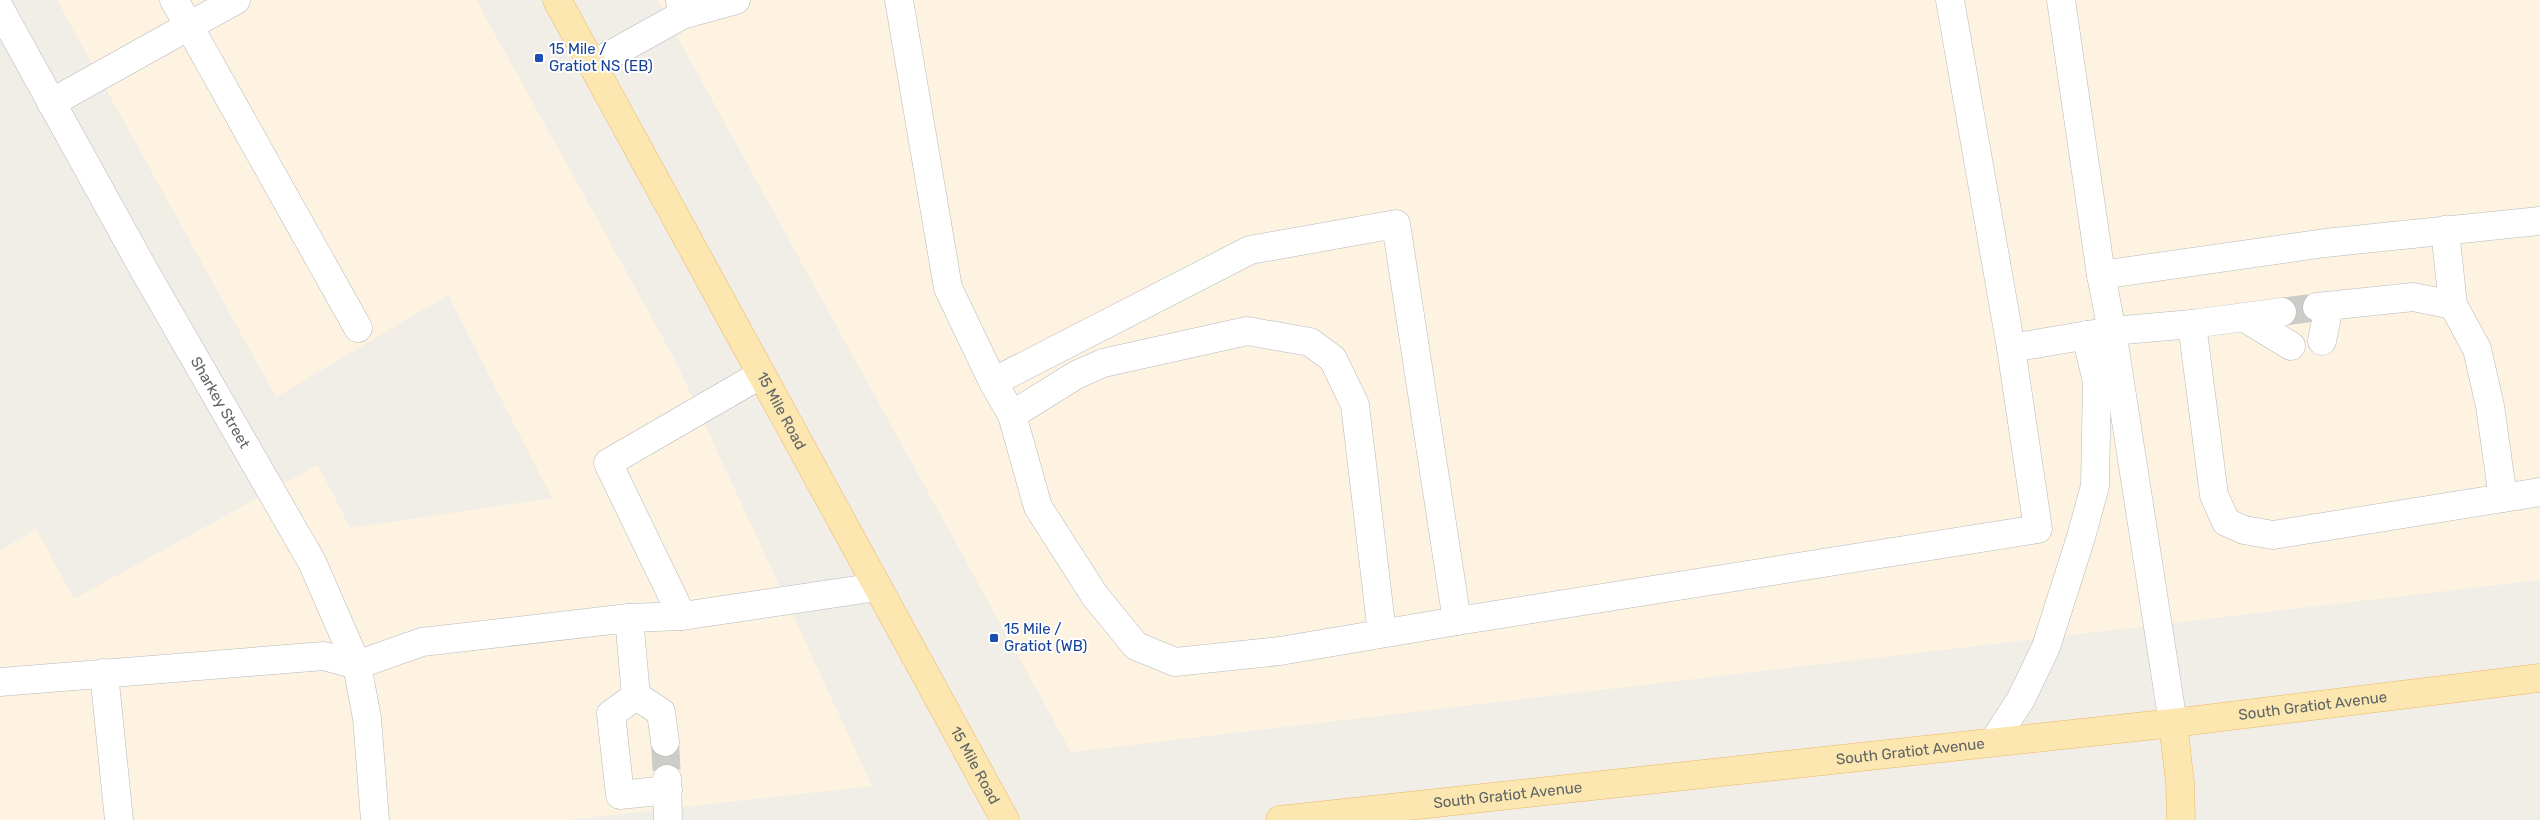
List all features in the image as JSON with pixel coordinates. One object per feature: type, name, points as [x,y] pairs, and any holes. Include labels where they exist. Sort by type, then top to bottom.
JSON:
[{"type":"main road","name":"15 Mile Road","points":[[556,0],[1005,820]]},
{"type":"main road","name":"South Gratiot Avenue","points":[[1280,820],[2173,722],[2540,678]]},
{"type":"main road","points":[[2173,722],[2180,783],[2181,820]]},
{"type":"street","points":[[174,0],[358,328]]},
{"type":"street","points":[[51,103],[236,0]]},
{"type":"street","points":[[592,65],[681,8],[736,0]]},
{"type":"street","points":[[899,0],[948,288],[993,382],[1012,415],[1038,507],[1095,596],[1136,646],[1175,662],[1280,651],[1382,633],[2038,529],[2011,348],[1950,0]]},
{"type":"street","points":[[1994,741],[2021,699],[2046,647],[2082,537],[2095,486],[2101,275],[2061,0]]},
{"type":"street","name":"Sharkey Street","points":[[0,9],[144,270],[312,562],[357,665],[367,718],[375,820]]},
{"type":"street","points":[[2101,275],[2268,250],[2540,221]]},
{"type":"street","points":[[993,382],[1250,250],[1396,224],[1457,621]]},
{"type":"street","points":[[2446,230],[2453,305],[2477,349],[2490,406],[2503,498]]},
{"type":"street","points":[[2321,314],[2413,297],[2453,305]]},
{"type":"street","points":[[2011,348],[2099,333],[2245,318],[2285,321]]},
{"type":"street","points":[[2192,324],[2214,495],[2226,522],[2244,530],[2273,535],[2540,492]]},
{"type":"street","points":[[1012,415],[1076,375],[1103,363],[1247,331],[1310,342],[1332,359],[1355,405],[1382,633]]},
{"type":"street","points":[[2099,333],[2173,722]]},
{"type":"street","points":[[682,616],[608,463],[760,375]]},
{"type":"street","points":[[0,682],[104,672],[324,656],[357,665],[422,642],[628,618],[682,616],[877,587]]},
{"type":"street","points":[[628,618],[636,696]]},
{"type":"street","points":[[104,672],[119,820]]},
{"type":"street","points":[[636,696],[661,712],[665,742]]},
{"type":"street","points":[[636,696],[611,714],[620,795],[668,785],[668,820]]},
{"type":"shaded area","points":[[57,0],[476,0],[674,358],[872,786],[567,820],[0,820],[0,551],[36,529],[74,599],[318,465],[350,528],[552,498],[448,295],[276,397]]},
{"type":"shaded area","points":[[657,0],[2540,0],[2540,580],[1071,752]]},
{"type":"tunnel","points":[[2282,312],[2317,307]]},
{"type":"tunnel","points":[[665,742],[667,779]]},
{"type":"place","name":"15 Mile / Gratiot NS (EB)","points":[[539,58]]},
{"type":"place","name":"15 Mile / Gratiot (WB)","points":[[994,638]]}]
